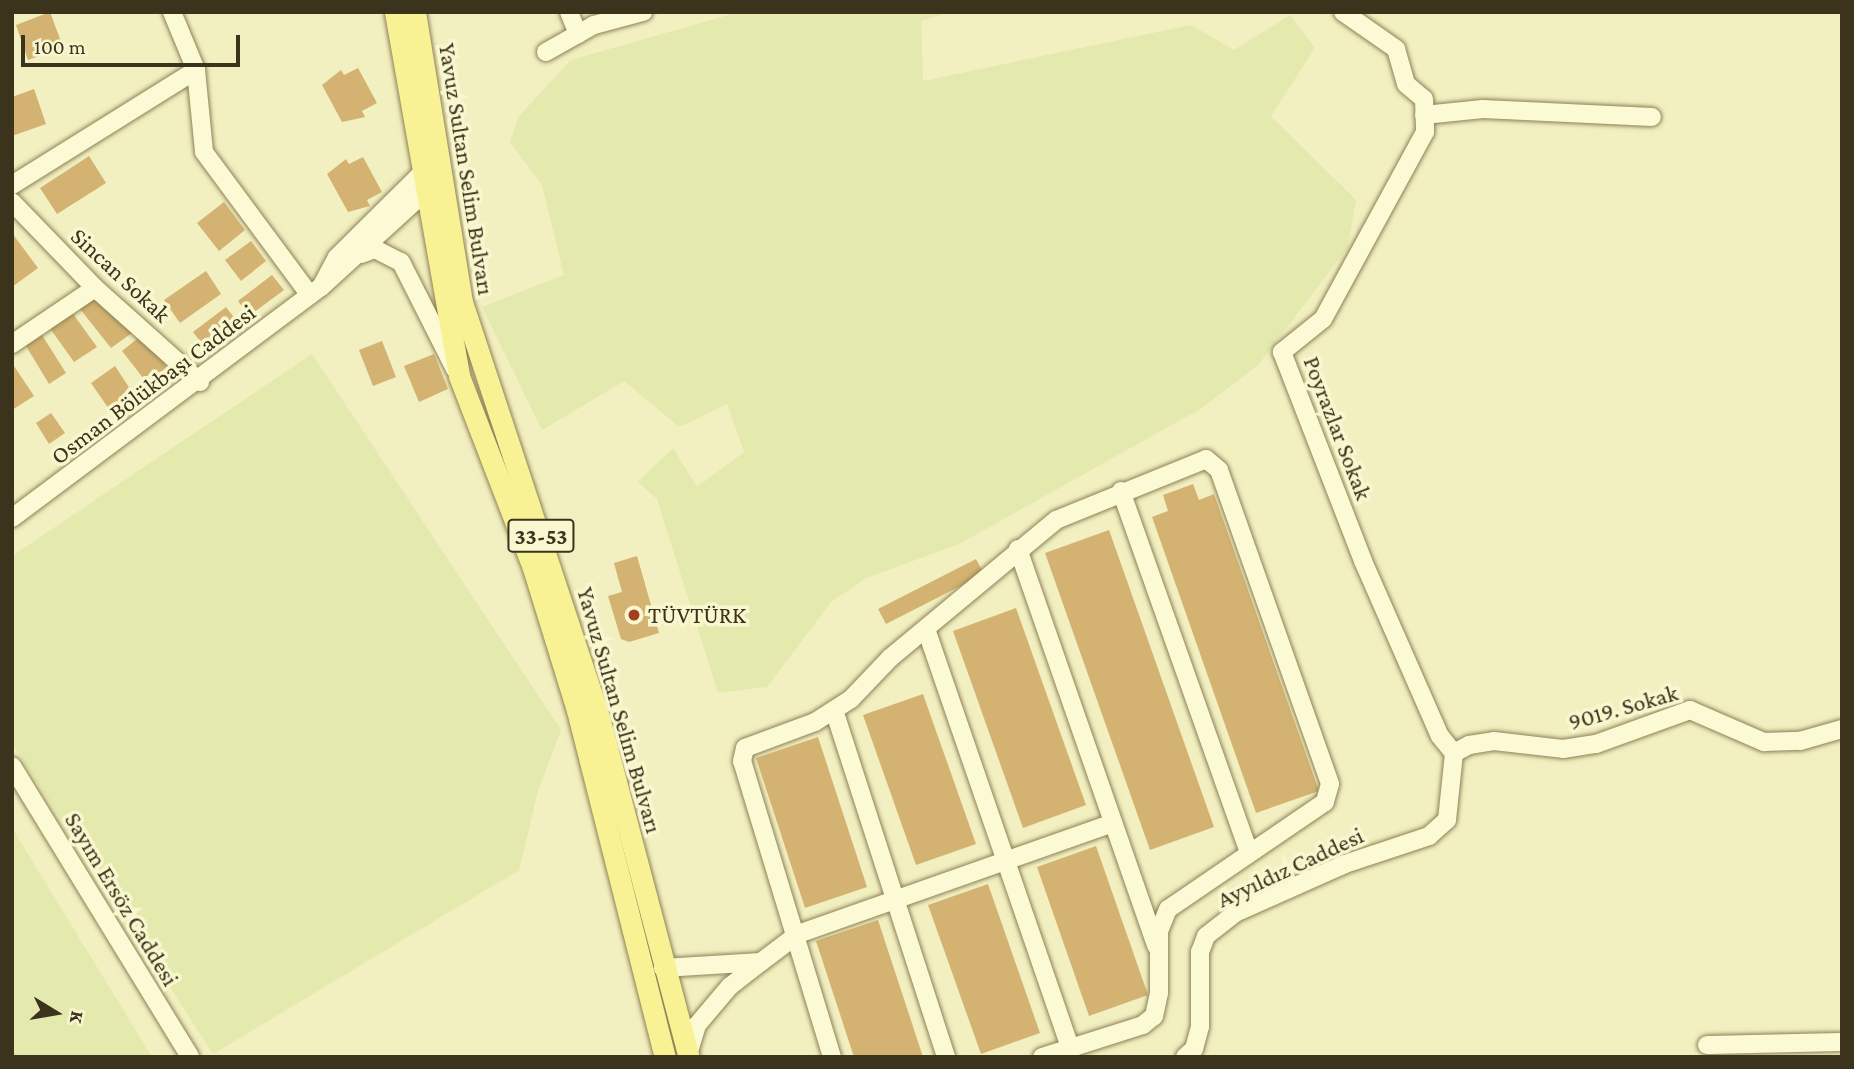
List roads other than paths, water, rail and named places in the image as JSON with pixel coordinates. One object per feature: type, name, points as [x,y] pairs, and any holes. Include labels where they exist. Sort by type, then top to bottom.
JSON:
[{"type":"main road","name":"Yavuz Sultan Selim Bulvarı","points":[[395,12],[421,185],[458,376],[533,568],[577,710],[665,1057]]},
{"type":"main road","name":"Yavuz Sultan Selim Bulvarı","points":[[415,12],[462,302],[596,706],[688,1056]]},
{"type":"street","points":[[172,12],[196,70],[204,152],[316,291]]},
{"type":"street","points":[[569,12],[578,34]]},
{"type":"street","points":[[546,52],[578,34],[643,12]]},
{"type":"street","points":[[1343,12],[1396,49],[1406,84],[1424,99],[1424,115],[1483,109],[1652,117]]},
{"type":"street","points":[[12,185],[196,70]]},
{"type":"street","name":"Poyrazlar Sokak","points":[[1424,115],[1425,132],[1323,319],[1282,352],[1363,561],[1440,736],[1454,753]]},
{"type":"street","name":"Osman Bölükbaşı Caddesi","points":[[12,518],[200,382],[316,291],[361,254],[421,185]]},
{"type":"street","name":"Osman Bölükbaşı Caddesi","points":[[316,291],[338,257],[421,185]]},
{"type":"street","name":"Sincan Sokak","points":[[12,202],[94,288],[200,382]]},
{"type":"street","points":[[361,254],[375,249],[401,262],[458,376]]},
{"type":"street","points":[[12,344],[94,288]]},
{"type":"street","points":[[832,1057],[742,761],[744,748],[834,710],[1018,549],[1056,520],[1193,461],[1206,459],[1219,470],[1329,784],[1325,802],[1302,822],[1249,853],[1168,909],[1157,950]]},
{"type":"street","points":[[1121,491],[1249,853]]},
{"type":"street","points":[[1018,549],[1157,950],[1159,993],[1154,1016],[1143,1026],[1042,1057]]},
{"type":"street","points":[[926,629],[1071,1049]]},
{"type":"street","points":[[834,710],[946,1057]]},
{"type":"street","name":"9019. Sokak","points":[[1454,753],[1469,745],[1494,741],[1563,749],[1596,744],[1690,710],[1764,742],[1800,740],[1842,729]]},
{"type":"street","name":"Ayyıldız Caddesi","points":[[1185,1057],[1194,1049],[1200,1027],[1200,952],[1206,936],[1247,908],[1345,863],[1429,836],[1447,820],[1454,753]]},
{"type":"street","name":"Sayım Ersöz Caddesi","points":[[12,766],[190,1057]]},
{"type":"street","points":[[688,1056],[697,1025],[730,986],[794,937],[894,899],[1113,823]]},
{"type":"street","points":[[663,968],[761,962]]},
{"type":"street","points":[[1707,1045],[1842,1042]]},
{"type":"place","name":"TÜVTÜRK","points":[[634,615]]}]
